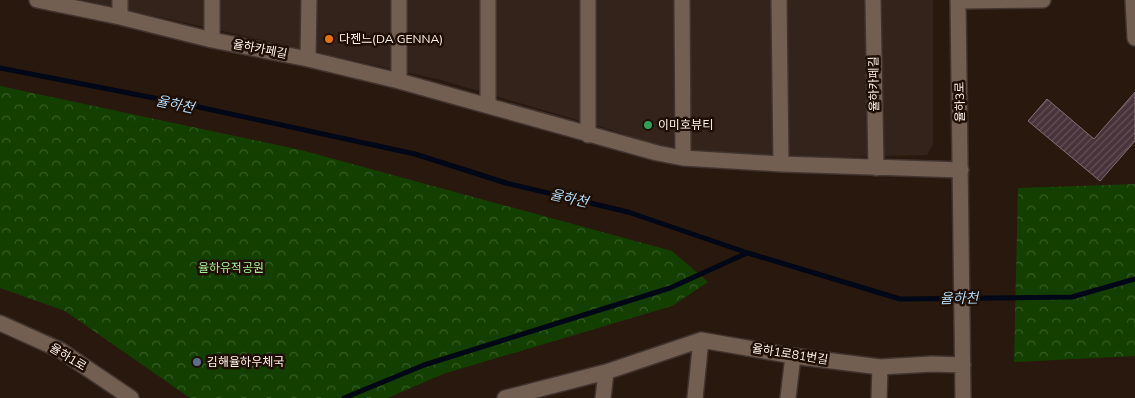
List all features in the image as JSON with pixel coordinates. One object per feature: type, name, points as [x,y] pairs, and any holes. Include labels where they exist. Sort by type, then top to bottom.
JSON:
[{"type":"street","name":"율하카페길","points":[[37,0],[120,16],[212,40],[308,59],[399,81],[588,135],[683,158],[781,164],[962,170]]},
{"type":"street","points":[[120,0],[120,16]]},
{"type":"street","points":[[212,0],[212,40]]},
{"type":"street","points":[[308,59],[309,0]]},
{"type":"street","points":[[399,0],[399,81]]},
{"type":"street","points":[[488,0],[488,106]]},
{"type":"street","points":[[588,0],[588,135]]},
{"type":"street","points":[[682,0],[683,158]]},
{"type":"street","points":[[779,0],[781,164]]},
{"type":"street","name":"율하카페길","points":[[873,0],[876,168]]},
{"type":"street","points":[[958,1],[1043,0]]},
{"type":"street","points":[[1133,0],[1135,38]]},
{"type":"street","name":"율하3로","points":[[958,1],[962,170],[963,366]]},
{"type":"street","name":"율하1로","points":[[0,323],[60,350],[131,398]]},
{"type":"street","points":[[695,398],[701,340]]},
{"type":"street","name":"율하1로81번길","points":[[513,396],[606,372],[701,340],[793,356],[880,367],[932,364],[963,366]]},
{"type":"street","points":[[788,398],[793,356]]},
{"type":"street","points":[[963,366],[963,398]]},
{"type":"street","points":[[879,398],[880,367]]},
{"type":"street","points":[[603,398],[606,372]]},
{"type":"shaded area","points":[[83,0],[933,0],[933,145],[927,155],[803,158],[714,155],[658,146],[615,131],[437,79]]},
{"type":"green space","name":"율하유적공원","points":[[0,86],[301,150],[672,251],[708,282],[672,306],[443,374],[388,398],[190,398],[65,311],[0,288]]},
{"type":"green space","points":[[1135,184],[1135,356],[1014,362],[1018,188]]},
{"type":"building","points":[[1135,92],[1135,141],[1100,181],[1028,121],[1047,99],[1094,139]]},
{"type":"waterway","name":"율하천","points":[[0,68],[185,104],[415,154],[506,183],[628,212],[748,253],[900,299],[1072,297],[1135,279]]},
{"type":"waterway","points":[[344,398],[424,365],[670,288],[747,253]]},
{"type":"place","name":"다젠느(DA GENNA)","points":[[329,39]]},
{"type":"place","name":"이미호뷰티","points":[[648,125]]},
{"type":"place","name":"김해율하우체국","points":[[197,362]]}]
